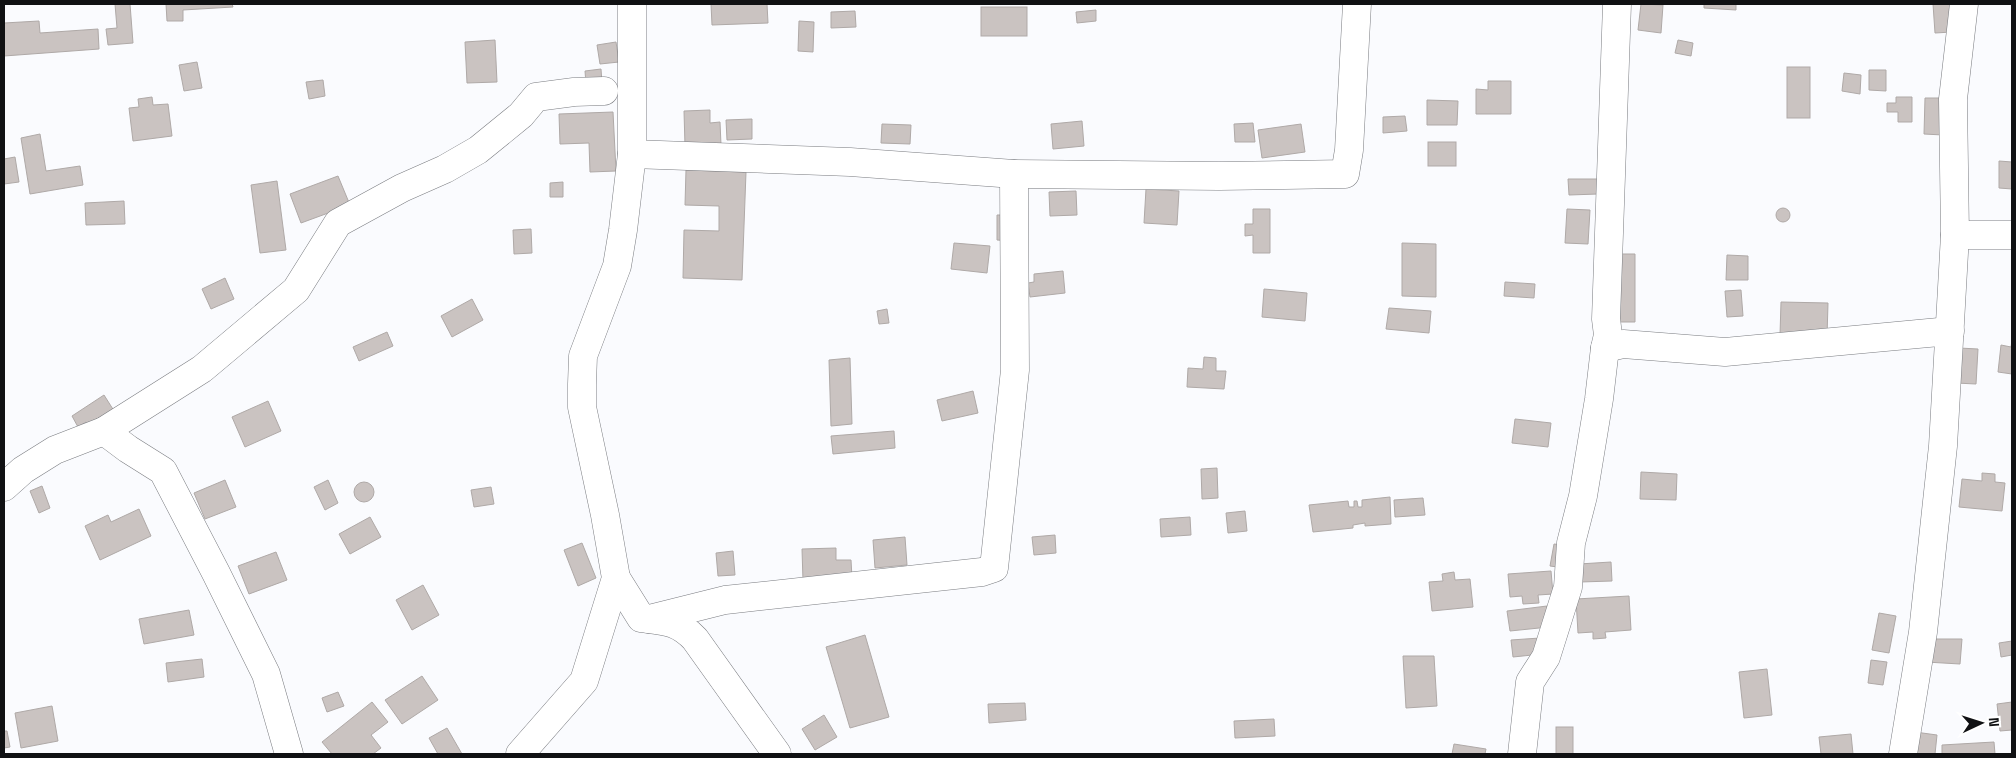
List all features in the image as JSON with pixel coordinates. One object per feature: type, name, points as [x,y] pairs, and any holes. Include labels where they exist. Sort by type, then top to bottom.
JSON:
[{"type":"street","points":[[632,4],[632,154],[617,266],[583,356],[582,407],[606,515],[616,578],[641,618],[675,623],[685,629],[695,639],[777,754]]},
{"type":"street","points":[[632,154],[850,162],[1014,174],[1219,176],[1345,174],[1349,150],[1356,4]]},
{"type":"street","points":[[1522,754],[1530,682],[1546,657],[1568,587],[1571,543],[1583,496],[1608,335],[1607,310],[1617,4]]},
{"type":"street","points":[[1904,754],[1923,632],[1943,446],[1956,235],[1953,99],[1964,4]]},
{"type":"street","points":[[4,487],[23,470],[55,450],[104,430],[202,369],[296,290],[338,224],[402,188],[445,169],[478,150],[521,115],[536,97],[574,92],[604,91]]},
{"type":"street","points":[[649,619],[725,600],[982,572],[994,568],[1015,370],[1014,174]]},
{"type":"street","points":[[1956,235],[2012,235]]},
{"type":"street","points":[[1605,348],[1623,344],[1725,352],[1950,330]]},
{"type":"street","points":[[104,430],[128,449],[163,471],[266,674],[288,754]]},
{"type":"street","points":[[520,754],[584,681],[616,578]]},
{"type":"building","points":[[115,4],[130,4],[133,43],[108,45],[106,29],[117,28]]},
{"type":"building","points":[[166,4],[232,4],[233,7],[183,10],[183,21],[167,21]]},
{"type":"building","points":[[711,4],[767,4],[768,23],[712,25]]},
{"type":"building","points":[[1641,4],[1663,5],[1661,33],[1638,30]]},
{"type":"building","points":[[1704,4],[1736,4],[1736,10],[1704,8]]},
{"type":"building","points":[[1933,4],[1950,4],[1952,32],[1935,33]]},
{"type":"building","points":[[981,7],[1027,7],[1027,36],[981,36]]},
{"type":"building","points":[[1096,10],[1096,21],[1077,23],[1076,12]]},
{"type":"building","points":[[855,11],[856,27],[831,28],[831,12]]},
{"type":"building","points":[[39,21],[40,33],[98,29],[99,49],[4,56],[4,23]]},
{"type":"building","points":[[799,21],[814,22],[813,52],[798,51]]},
{"type":"building","points":[[495,40],[497,82],[467,83],[465,42]]},
{"type":"building","points":[[1678,40],[1693,43],[1691,56],[1675,53]]},
{"type":"building","points":[[616,42],[619,62],[600,64],[597,45]]},
{"type":"building","points":[[197,62],[202,88],[184,91],[179,65]]},
{"type":"building","points":[[1787,67],[1810,67],[1810,118],[1787,118]]},
{"type":"building","points":[[601,69],[602,83],[586,84],[585,71]]},
{"type":"building","points":[[1869,70],[1886,70],[1886,91],[1869,90]]},
{"type":"building","points":[[1844,73],[1861,75],[1860,94],[1842,91]]},
{"type":"building","points":[[323,80],[325,96],[309,99],[306,82]]},
{"type":"building","points":[[1488,81],[1511,81],[1511,114],[1476,114],[1476,89],[1488,90]]},
{"type":"building","points":[[152,97],[153,105],[168,104],[172,136],[133,141],[129,108],[139,107],[138,99]]},
{"type":"building","points":[[1896,97],[1912,97],[1912,122],[1898,122],[1898,112],[1887,112],[1887,103],[1896,103]]},
{"type":"building","points":[[1925,98],[1943,98],[1943,135],[1924,134]]},
{"type":"building","points":[[1427,100],[1458,101],[1457,125],[1427,125]]},
{"type":"building","points":[[710,110],[710,123],[720,122],[721,145],[685,146],[684,111]]},
{"type":"building","points":[[613,112],[616,171],[590,172],[589,143],[560,144],[559,114]]},
{"type":"building","points":[[1405,116],[1407,131],[1383,133],[1383,117]]},
{"type":"building","points":[[752,119],[752,139],[727,140],[726,120]]},
{"type":"building","points":[[1082,121],[1084,146],[1053,149],[1051,124]]},
{"type":"building","points":[[1253,123],[1255,142],[1235,142],[1234,124]]},
{"type":"building","points":[[882,124],[911,125],[910,144],[881,143]]},
{"type":"building","points":[[1301,124],[1305,152],[1262,158],[1258,130]]},
{"type":"building","points":[[40,134],[46,171],[80,166],[83,185],[30,194],[21,138]]},
{"type":"building","points":[[1428,142],[1456,142],[1456,166],[1428,166]]},
{"type":"building","points":[[15,157],[19,182],[4,184],[4,159]]},
{"type":"building","points":[[1999,161],[2012,162],[2012,189],[1999,188]]},
{"type":"building","points":[[686,170],[746,172],[742,280],[683,278],[684,230],[719,231],[719,206],[685,205]]},
{"type":"building","points":[[338,176],[350,205],[301,223],[290,194]]},
{"type":"building","points":[[1568,179],[1598,179],[1598,194],[1569,195]]},
{"type":"building","points":[[277,181],[286,250],[260,253],[251,185]]},
{"type":"building","points":[[563,182],[563,197],[550,197],[550,183]]},
{"type":"building","points":[[1146,189],[1179,191],[1177,225],[1144,223]]},
{"type":"building","points":[[1076,191],[1077,215],[1050,216],[1049,192]]},
{"type":"building","points":[[124,201],[125,224],[86,225],[85,203]]},
{"type":"building","points":[[1780,208],[1786,208],[1790,215],[1786,222],[1780,222],[1776,218],[1776,212]]},
{"type":"building","points":[[1253,209],[1270,209],[1270,253],[1253,253],[1253,235],[1245,236],[1245,224],[1253,224]]},
{"type":"building","points":[[1567,209],[1590,210],[1588,244],[1565,243]]},
{"type":"building","points":[[997,215],[1014,215],[1013,241],[997,240]]},
{"type":"building","points":[[531,229],[532,253],[514,254],[513,230]]},
{"type":"building","points":[[954,243],[990,246],[987,273],[951,269]]},
{"type":"building","points":[[1402,243],[1436,244],[1436,297],[1402,296]]},
{"type":"building","points":[[1613,254],[1635,254],[1635,322],[1612,322]]},
{"type":"building","points":[[1727,255],[1748,256],[1748,280],[1726,280]]},
{"type":"building","points":[[1063,271],[1065,293],[1030,297],[1028,283],[1034,282],[1034,274]]},
{"type":"building","points":[[225,278],[234,299],[211,309],[202,289]]},
{"type":"building","points":[[1505,282],[1535,284],[1534,298],[1504,296]]},
{"type":"building","points":[[1264,289],[1307,293],[1305,321],[1262,317]]},
{"type":"building","points":[[1741,290],[1743,316],[1727,317],[1725,291]]},
{"type":"building","points":[[472,299],[483,320],[452,337],[441,316]]},
{"type":"building","points":[[1781,302],[1828,303],[1827,337],[1780,335]]},
{"type":"building","points":[[1389,308],[1431,311],[1429,333],[1386,329]]},
{"type":"building","points":[[887,309],[889,323],[879,324],[877,311]]},
{"type":"building","points":[[387,332],[393,346],[359,361],[353,347]]},
{"type":"building","points":[[2012,341],[2012,374],[1998,372],[2001,345],[2011,347]]},
{"type":"building","points":[[1959,348],[1978,349],[1976,384],[1956,383]]},
{"type":"building","points":[[1204,357],[1216,358],[1216,371],[1226,371],[1224,389],[1187,387],[1188,368],[1203,369]]},
{"type":"building","points":[[850,358],[852,424],[831,426],[829,360]]},
{"type":"building","points":[[973,391],[978,413],[942,421],[937,400]]},
{"type":"building","points":[[104,395],[116,414],[91,430],[86,422],[78,427],[72,416]]},
{"type":"building","points":[[268,401],[281,431],[245,447],[232,417]]},
{"type":"building","points":[[1515,419],[1551,423],[1548,447],[1512,443]]},
{"type":"building","points":[[894,431],[895,448],[833,454],[831,436]]},
{"type":"building","points":[[1217,468],[1218,498],[1202,499],[1201,469]]},
{"type":"building","points":[[1641,472],[1677,474],[1676,500],[1640,499]]},
{"type":"building","points":[[1982,473],[1995,474],[1995,482],[2005,483],[2002,511],[1959,507],[1962,479],[1982,481]]},
{"type":"building","points":[[225,480],[236,507],[205,519],[194,493]]},
{"type":"building","points":[[328,480],[338,503],[325,510],[314,487]]},
{"type":"building","points":[[364,482],[371,485],[374,492],[371,499],[364,502],[357,499],[354,492],[357,485]]},
{"type":"building","points":[[42,486],[50,508],[39,513],[30,491]]},
{"type":"building","points":[[491,487],[494,504],[474,507],[471,490]]},
{"type":"building","points":[[1390,497],[1391,524],[1365,526],[1365,523],[1353,525],[1353,528],[1313,532],[1309,505],[1348,501],[1349,507],[1354,507],[1354,501],[1357,501],[1358,507],[1362,507],[1362,500]]},
{"type":"building","points":[[1423,498],[1425,515],[1395,517],[1394,500]]},
{"type":"building","points":[[139,509],[151,536],[100,560],[85,526],[108,515],[111,522]]},
{"type":"building","points":[[1245,511],[1247,531],[1228,533],[1226,513]]},
{"type":"building","points":[[370,517],[381,537],[350,554],[339,534]]},
{"type":"building","points":[[1190,517],[1191,535],[1161,537],[1160,519]]},
{"type":"building","points":[[1055,535],[1056,553],[1034,555],[1032,537]]},
{"type":"building","points":[[905,537],[907,565],[875,568],[873,540]]},
{"type":"building","points":[[582,543],[596,578],[578,586],[564,550]]},
{"type":"building","points":[[1554,544],[1569,546],[1565,568],[1550,566]]},
{"type":"building","points":[[836,548],[836,560],[851,560],[852,578],[803,581],[802,549]]},
{"type":"building","points":[[733,551],[735,575],[718,576],[716,553]]},
{"type":"building","points":[[276,552],[287,580],[249,594],[238,566]]},
{"type":"building","points":[[1611,562],[1612,581],[1580,582],[1579,564]]},
{"type":"building","points":[[1551,571],[1553,594],[1538,595],[1539,603],[1523,604],[1522,596],[1510,597],[1508,574]]},
{"type":"building","points":[[1454,572],[1455,580],[1470,579],[1473,607],[1432,611],[1429,582],[1443,581],[1442,574]]},
{"type":"building","points":[[423,585],[439,615],[412,630],[396,600]]},
{"type":"building","points":[[1629,596],[1631,630],[1605,632],[1606,638],[1593,639],[1593,632],[1578,633],[1576,599]]},
{"type":"building","points":[[1547,606],[1549,627],[1510,631],[1507,611]]},
{"type":"building","points":[[189,610],[194,635],[144,644],[139,619]]},
{"type":"building","points":[[1879,613],[1896,616],[1889,653],[1872,650]]},
{"type":"building","points":[[865,635],[889,717],[850,728],[826,647]]},
{"type":"building","points":[[1540,638],[1542,654],[1513,657],[1511,640]]},
{"type":"building","points":[[1928,639],[1962,639],[1960,664],[1926,662]]},
{"type":"building","points":[[2012,641],[2012,655],[2001,657],[1999,643]]},
{"type":"building","points":[[1403,656],[1434,656],[1437,706],[1406,708]]},
{"type":"building","points":[[202,659],[204,677],[168,682],[166,663]]},
{"type":"building","points":[[1871,660],[1887,662],[1883,685],[1868,683]]},
{"type":"building","points":[[1767,669],[1772,715],[1744,718],[1739,672]]},
{"type":"building","points":[[422,676],[438,700],[402,724],[385,700]]},
{"type":"building","points":[[338,692],[344,706],[327,712],[322,698]]},
{"type":"building","points":[[372,702],[388,722],[371,735],[381,748],[373,754],[332,754],[322,742]]},
{"type":"building","points":[[2012,702],[2012,730],[2000,731],[1997,704]]},
{"type":"building","points":[[1025,703],[1026,720],[989,723],[988,704]]},
{"type":"building","points":[[52,706],[58,741],[21,748],[15,713]]},
{"type":"building","points":[[824,715],[837,737],[815,750],[802,729]]},
{"type":"building","points":[[1274,719],[1275,736],[1235,738],[1234,721]]},
{"type":"building","points":[[1556,727],[1573,727],[1573,754],[1556,754]]},
{"type":"building","points":[[447,728],[462,754],[438,754],[429,738]]},
{"type":"building","points":[[4,731],[7,731],[10,747],[4,748]]},
{"type":"building","points":[[1915,732],[1937,735],[1935,754],[1913,754]]},
{"type":"building","points":[[1851,734],[1853,754],[1821,754],[1819,737]]},
{"type":"building","points":[[1994,742],[1995,754],[1942,754],[1942,745]]},
{"type":"building","points":[[1454,744],[1486,749],[1485,754],[1452,754]]}]
